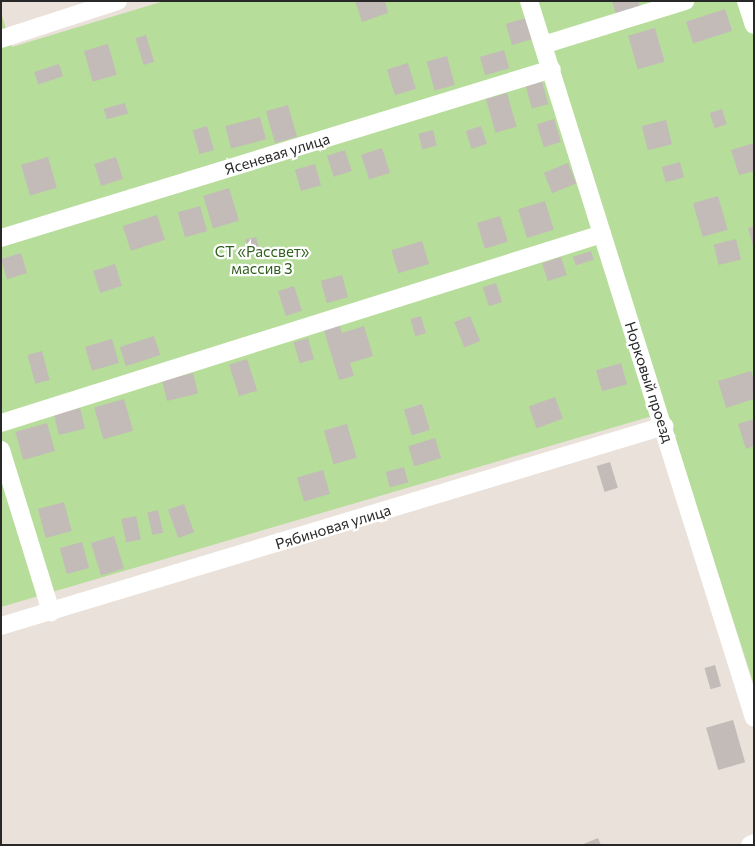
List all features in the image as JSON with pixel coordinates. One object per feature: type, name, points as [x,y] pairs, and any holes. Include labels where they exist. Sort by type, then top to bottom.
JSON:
[{"type":"street","points":[[1,39],[118,1]]},
{"type":"street","name":"Норковый проезд","points":[[529,1],[552,69],[754,718]]},
{"type":"street","points":[[543,45],[685,1]]},
{"type":"street","points":[[746,1],[754,25]]},
{"type":"street","name":"Ясеневая улица","points":[[1,238],[552,69]]},
{"type":"street","points":[[1,424],[602,234]]},
{"type":"street","name":"Рябиновая улица","points":[[1,626],[664,426]]},
{"type":"street","points":[[1,450],[51,612]]},
{"type":"street","points":[[750,845],[754,842]]},
{"type":"green space","name":"СТ «Рассвет» массив 3","points":[[164,1],[754,1],[754,685],[666,412],[1,607],[1,13],[12,47]]},
{"type":"building","points":[[355,1],[385,1],[388,13],[362,22]]},
{"type":"building","points":[[612,1],[638,1],[640,7],[616,14]]},
{"type":"building","points":[[725,9],[732,31],[693,44],[686,22]]},
{"type":"building","points":[[526,18],[532,39],[512,45],[506,24]]},
{"type":"building","points":[[655,28],[665,62],[638,69],[628,36]]},
{"type":"building","points":[[146,35],[154,62],[144,65],[135,38]]},
{"type":"building","points":[[108,44],[117,75],[93,82],[84,51]]},
{"type":"building","points":[[504,50],[509,68],[485,75],[480,57]]},
{"type":"building","points":[[447,56],[455,85],[434,90],[427,61]]},
{"type":"building","points":[[408,63],[416,89],[395,95],[387,69]]},
{"type":"building","points":[[59,64],[63,76],[38,84],[34,72]]},
{"type":"building","points":[[542,81],[548,104],[532,109],[526,85]]},
{"type":"building","points":[[507,93],[517,127],[495,133],[486,99]]},
{"type":"building","points":[[125,103],[128,114],[107,119],[104,109]]},
{"type":"building","points":[[288,105],[297,137],[275,143],[266,111]]},
{"type":"building","points":[[722,109],[727,124],[715,128],[710,113]]},
{"type":"building","points":[[260,117],[266,139],[231,149],[225,126]]},
{"type":"building","points":[[554,119],[561,142],[544,147],[537,124]]},
{"type":"building","points":[[666,120],[672,144],[648,150],[642,126]]},
{"type":"building","points":[[207,126],[214,150],[199,154],[193,130]]},
{"type":"building","points":[[481,126],[487,144],[472,149],[466,131]]},
{"type":"building","points":[[433,130],[437,146],[422,149],[418,134]]},
{"type":"building","points":[[754,143],[754,171],[739,175],[731,150]]},
{"type":"building","points":[[382,148],[390,173],[369,180],[361,155]]},
{"type":"building","points":[[345,150],[352,171],[334,177],[327,156]]},
{"type":"building","points":[[48,157],[57,188],[30,195],[21,165]]},
{"type":"building","points":[[116,157],[123,179],[101,186],[94,164]]},
{"type":"building","points":[[680,162],[684,177],[666,182],[662,167]]},
{"type":"building","points":[[568,163],[576,183],[552,193],[544,173]]},
{"type":"building","points":[[315,164],[321,185],[301,191],[295,170]]},
{"type":"building","points":[[229,188],[239,221],[213,228],[203,196]]},
{"type":"building","points":[[718,196],[728,230],[703,237],[693,203]]},
{"type":"building","points":[[545,201],[554,230],[527,238],[518,209]]},
{"type":"building","points":[[200,206],[207,231],[185,237],[178,212]]},
{"type":"building","points":[[157,215],[165,240],[131,251],[123,226]]},
{"type":"building","points":[[500,216],[508,242],[485,249],[477,223]]},
{"type":"building","points":[[754,226],[754,245],[753,245],[748,228]]},
{"type":"building","points":[[256,237],[260,252],[250,255],[245,240]]},
{"type":"building","points":[[736,239],[741,259],[719,265],[714,245]]},
{"type":"building","points":[[422,241],[429,264],[398,273],[391,250]]},
{"type":"building","points":[[591,251],[594,260],[576,265],[573,257]]},
{"type":"building","points":[[21,253],[27,273],[7,279],[1,259]]},
{"type":"building","points":[[561,257],[567,275],[548,281],[542,263]]},
{"type":"building","points":[[115,264],[122,286],[100,293],[93,271]]},
{"type":"building","points":[[342,275],[348,297],[327,303],[321,281]]},
{"type":"building","points":[[496,283],[502,302],[489,306],[483,287]]},
{"type":"building","points":[[294,286],[302,311],[286,316],[278,291]]},
{"type":"building","points":[[421,316],[426,333],[415,336],[410,319]]},
{"type":"building","points":[[470,316],[480,341],[464,347],[454,322]]},
{"type":"building","points":[[338,320],[342,333],[364,326],[373,356],[350,363],[354,376],[339,380],[322,324]]},
{"type":"building","points":[[154,336],[160,355],[126,366],[120,347]]},
{"type":"building","points":[[308,338],[314,359],[300,363],[294,342]]},
{"type":"building","points":[[112,339],[119,363],[92,371],[85,347]]},
{"type":"building","points":[[42,351],[50,380],[35,384],[28,355]]},
{"type":"building","points":[[247,359],[257,390],[239,396],[229,365]]},
{"type":"building","points":[[621,363],[627,384],[602,391],[596,370]]},
{"type":"building","points":[[751,371],[754,379],[754,399],[726,408],[718,381]]},
{"type":"building","points":[[193,373],[198,393],[167,401],[162,381]]},
{"type":"building","points":[[555,397],[563,419],[537,428],[529,407]]},
{"type":"building","points":[[124,399],[133,431],[103,439],[94,408]]},
{"type":"building","points":[[422,404],[430,430],[412,435],[404,410]]},
{"type":"building","points":[[80,408],[85,428],[59,435],[54,415]]},
{"type":"building","points":[[754,419],[754,446],[746,449],[738,424]]},
{"type":"building","points":[[47,423],[55,451],[23,460],[15,432]]},
{"type":"building","points":[[347,424],[357,458],[334,464],[324,431]]},
{"type":"building","points":[[435,438],[441,458],[414,466],[408,446]]},
{"type":"building","points":[[610,462],[618,488],[605,492],[597,466]]},
{"type":"building","points":[[404,467],[408,482],[390,487],[386,472]]},
{"type":"building","points":[[323,470],[330,494],[304,501],[297,477]]},
{"type":"building","points":[[64,502],[72,531],[46,538],[38,509]]},
{"type":"building","points":[[184,504],[194,532],[178,538],[168,510]]},
{"type":"building","points":[[158,510],[163,532],[152,535],[147,512]]},
{"type":"building","points":[[136,516],[141,539],[126,543],[121,519]]},
{"type":"building","points":[[114,536],[124,569],[101,576],[91,543]]},
{"type":"building","points":[[82,542],[89,568],[67,574],[60,548]]},
{"type":"building","points":[[715,665],[721,686],[710,689],[704,668]]},
{"type":"building","points":[[733,720],[745,762],[718,770],[706,728]]},
{"type":"building","points":[[598,838],[601,845],[581,845]]}]
